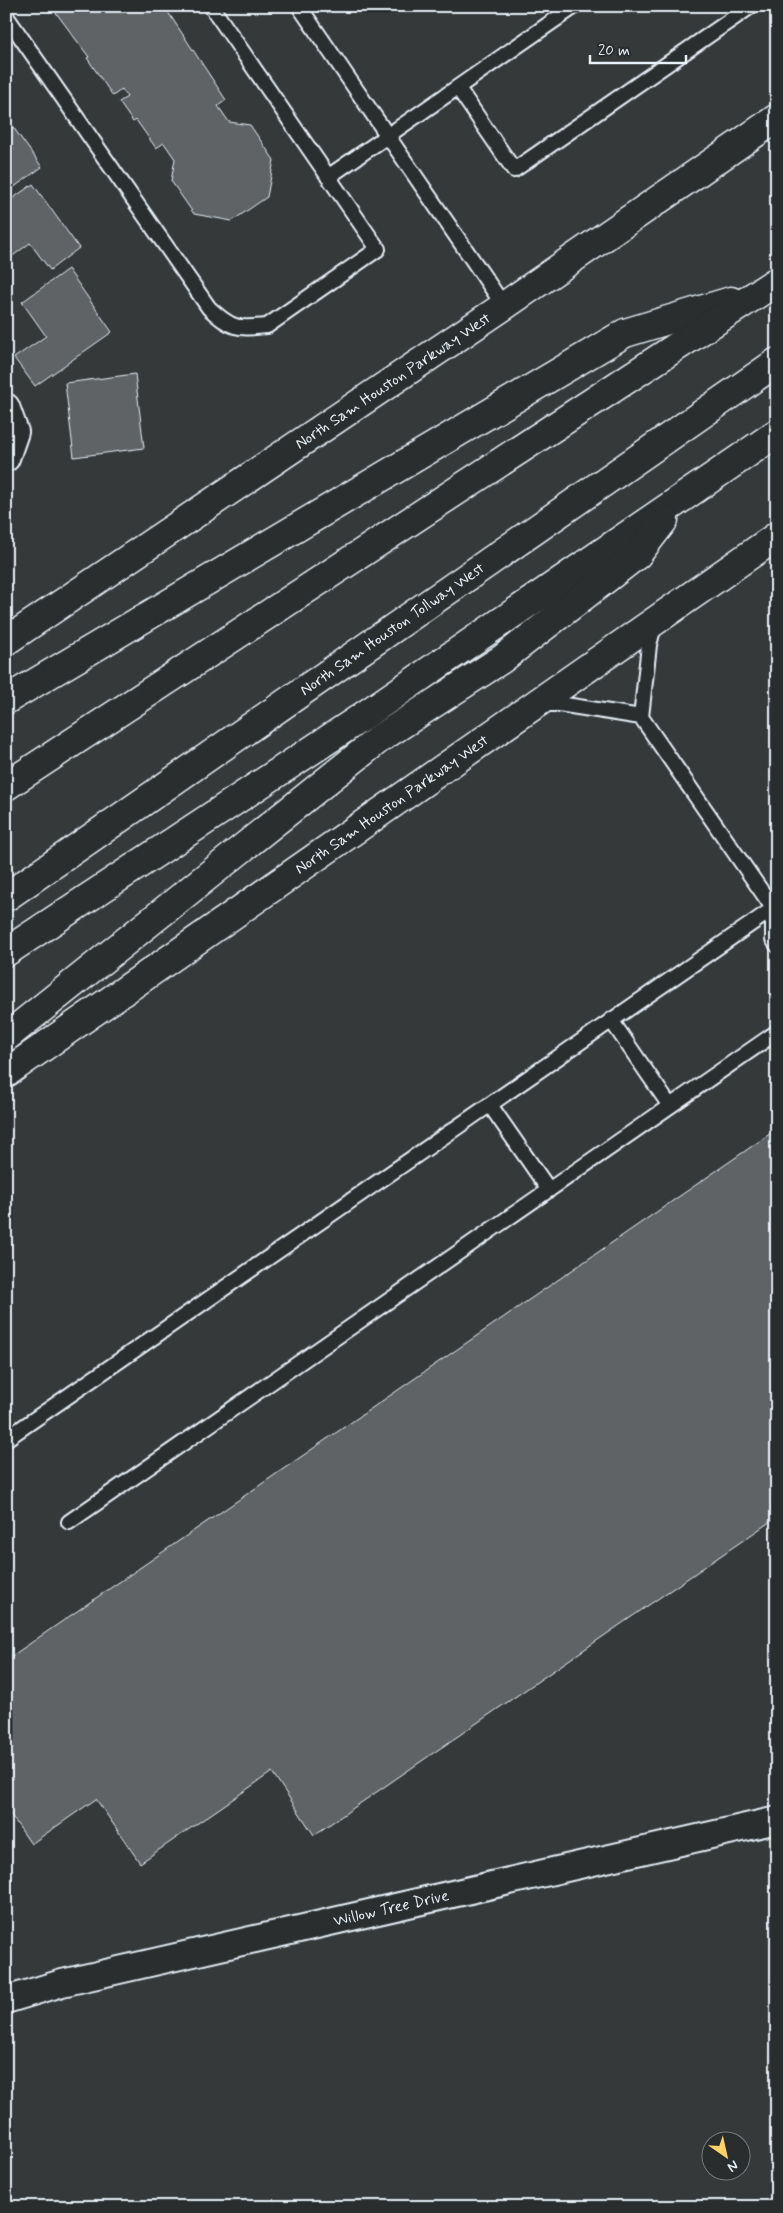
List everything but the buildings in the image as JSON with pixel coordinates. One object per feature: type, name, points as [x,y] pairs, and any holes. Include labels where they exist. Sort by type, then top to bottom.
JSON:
[{"type":"main road","name":"North Sam Houston Parkway West","points":[[6,641],[504,306],[777,118]]},
{"type":"main road","points":[[6,700],[625,333],[768,287]]},
{"type":"main road","points":[[6,786],[768,287]]},
{"type":"main road","name":"North Sam Houston Tollway West","points":[[6,897],[777,362]]},
{"type":"main road","points":[[6,952],[356,721],[777,433]]},
{"type":"main road","points":[[6,1037],[380,740],[502,659],[637,555],[682,498]]},
{"type":"main road","name":"North Sam Houston Parkway West","points":[[6,1073],[777,536]]},
{"type":"street","points":[[6,407],[16,432],[6,458]]},
{"type":"street","name":"Willow Tree Drive","points":[[6,2000],[62,1983],[777,1820]]},
{"type":"lane","points":[[6,16],[209,308],[227,324],[248,328],[267,326],[378,249],[211,6]]},
{"type":"lane","points":[[299,6],[504,306]]},
{"type":"lane","points":[[328,177],[575,6]]},
{"type":"lane","points":[[458,88],[514,170],[751,6]]},
{"type":"lane","points":[[640,717],[645,698],[650,645],[656,620]]},
{"type":"lane","points":[[536,704],[559,704],[640,717],[775,907],[773,939],[777,945]]},
{"type":"lane","points":[[6,1439],[775,907]]},
{"type":"lane","points":[[611,1020],[670,1106]]},
{"type":"lane","points":[[69,1522],[777,1032]]},
{"type":"lane","points":[[490,1105],[549,1190]]}]
